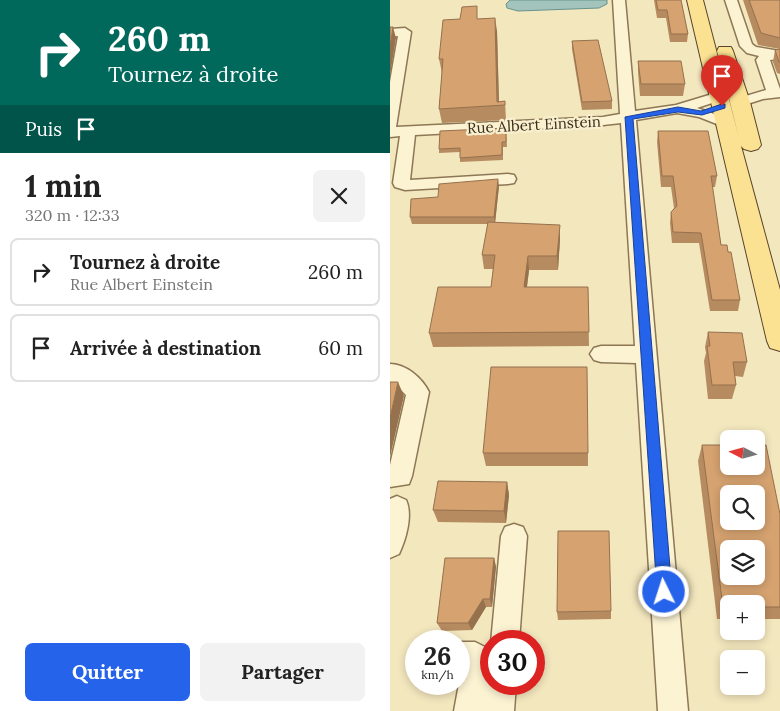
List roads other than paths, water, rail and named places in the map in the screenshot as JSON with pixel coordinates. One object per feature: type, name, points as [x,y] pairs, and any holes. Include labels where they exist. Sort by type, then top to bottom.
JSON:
[{"type":"main road","points":[[695,0],[770,219],[780,260]]},
{"type":"main road","points":[[708,0],[780,341]]},
{"type":"street","points":[[619,0],[673,711]]},
{"type":"street","points":[[731,0],[746,46],[777,55]]},
{"type":"street","points":[[390,33],[405,32],[390,125]]},
{"type":"street","points":[[729,103],[761,94],[777,93],[763,60],[765,57],[777,55]]},
{"type":"street","name":"Rue Albert Einstein","points":[[678,109],[702,113],[729,103]]},
{"type":"street","name":"Rue Albert Einstein","points":[[390,132],[602,121],[729,103]]},
{"type":"street","points":[[408,132],[402,183],[405,185],[508,179]]},
{"type":"street","points":[[416,201],[418,184]]},
{"type":"street","points":[[601,354],[647,354]]},
{"type":"street","points":[[390,373],[398,373],[418,392],[400,476],[390,476]]},
{"type":"street","points":[[390,545],[398,508]]},
{"type":"street","points":[[506,630],[514,536]]},
{"type":"street","points":[[469,711],[475,657],[470,657]]},
{"type":"street","points":[[499,711],[500,695]]},
{"type":"water","points":[[510,0],[607,0],[607,4],[599,8],[518,11],[507,8],[506,4]]}]
